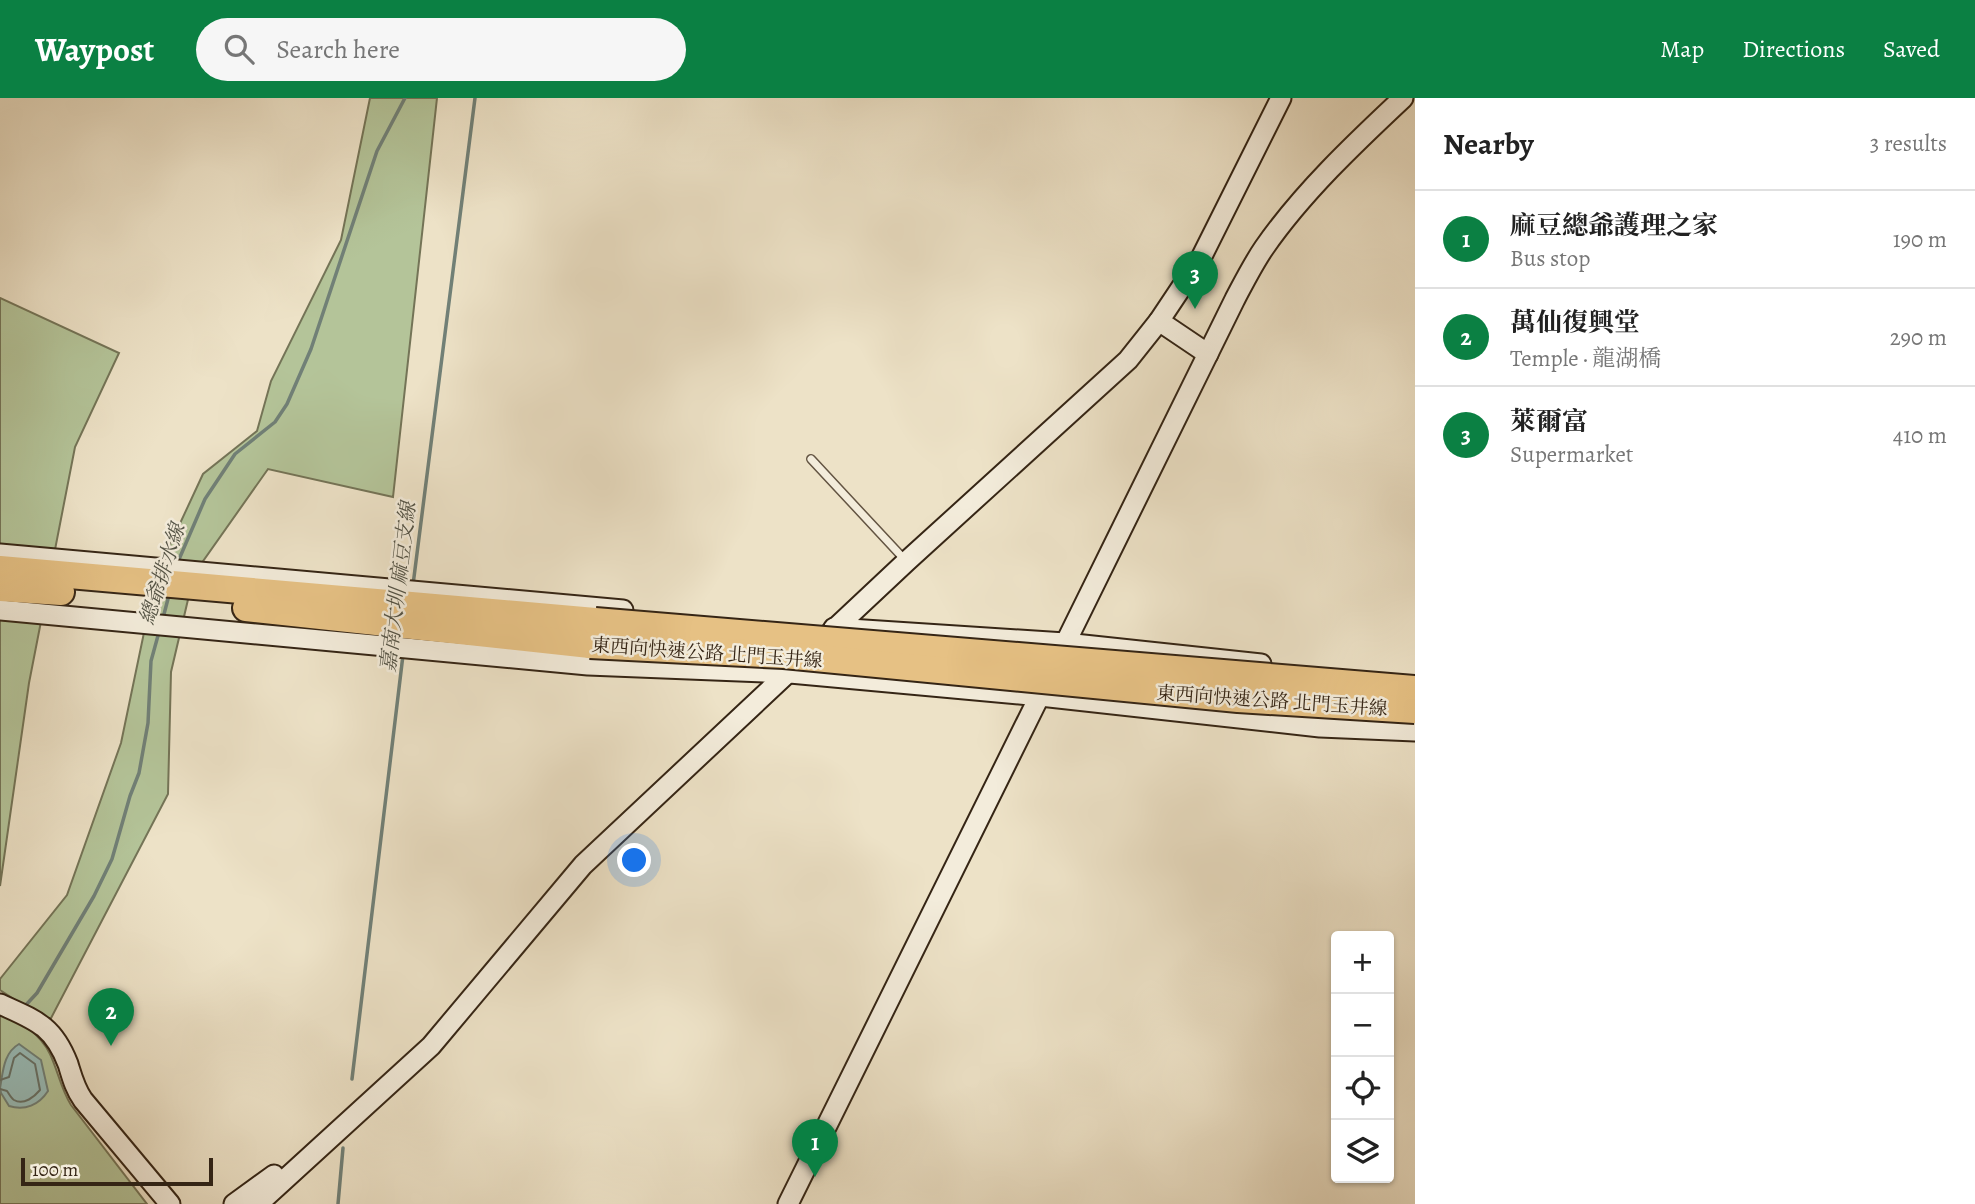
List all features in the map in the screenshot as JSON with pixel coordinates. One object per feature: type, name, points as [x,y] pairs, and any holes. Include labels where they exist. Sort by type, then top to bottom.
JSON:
[{"type":"highway","name":"東西向快速公路 北門玉井線","points":[[0,569],[1415,689]]},
{"type":"highway","name":"東西向快速公路 北門玉井線","points":[[0,589],[129,580],[590,645],[784,655],[1238,699],[1415,710]]},
{"type":"main road","points":[[258,1204],[431,1046],[583,865],[907,561],[1128,360],[1159,321],[1200,258],[1281,98]]},
{"type":"main road","points":[[788,1204],[1235,299],[1264,248],[1312,190],[1403,98]]},
{"type":"main road","points":[[1159,321],[1208,354]]},
{"type":"main road","points":[[0,554],[129,580],[600,608],[836,628],[1065,643],[1415,680]]},
{"type":"main road","points":[[0,610],[588,665],[790,673],[1040,696],[1320,727],[1415,731]]},
{"type":"main road","points":[[0,1004],[42,1024],[58,1043],[83,1100],[170,1204]]},
{"type":"main road","points":[[234,1204],[349,1121]]},
{"type":"lane","points":[[811,459],[907,561]]},
{"type":"green space","points":[[370,98],[437,98],[393,497],[268,469],[194,574],[171,672],[168,794],[49,1022],[0,990],[0,979],[67,895],[121,743],[156,575],[203,474],[257,431],[271,381],[341,240]]},
{"type":"green space","points":[[0,298],[119,353],[75,447],[29,683],[0,886]]},
{"type":"green space","points":[[0,1010],[41,1040],[53,1060],[71,1105],[147,1204],[0,1204]]},
{"type":"water","points":[[19,1044],[41,1060],[48,1091],[36,1103],[21,1108],[9,1106],[0,1088],[7,1058]]},
{"type":"waterway","name":"總爺排水線","points":[[177,564],[205,499],[235,454],[275,422],[287,404],[311,349],[377,151],[405,98]]},
{"type":"waterway","name":"嘉南大圳 麻豆支線","points":[[413,585],[475,98]]},
{"type":"waterway","name":"總爺排水線","points":[[163,618],[169,595]]},
{"type":"waterway","name":"總爺排水線","points":[[24,1007],[37,993],[94,896],[112,859],[139,773],[148,723],[151,661],[159,632]]},
{"type":"waterway","name":"嘉南大圳 麻豆支線","points":[[352,1079],[403,655]]},
{"type":"waterway","name":"嘉南大圳 麻豆支線","points":[[338,1204],[343,1148]]},
{"type":"place","name":"萊爾富","points":[[1195,309]]},
{"type":"place","name":"萬仙復興堂","points":[[111,1046]]},
{"type":"place","name":"麻豆總爺護理之家","points":[[815,1177]]}]
